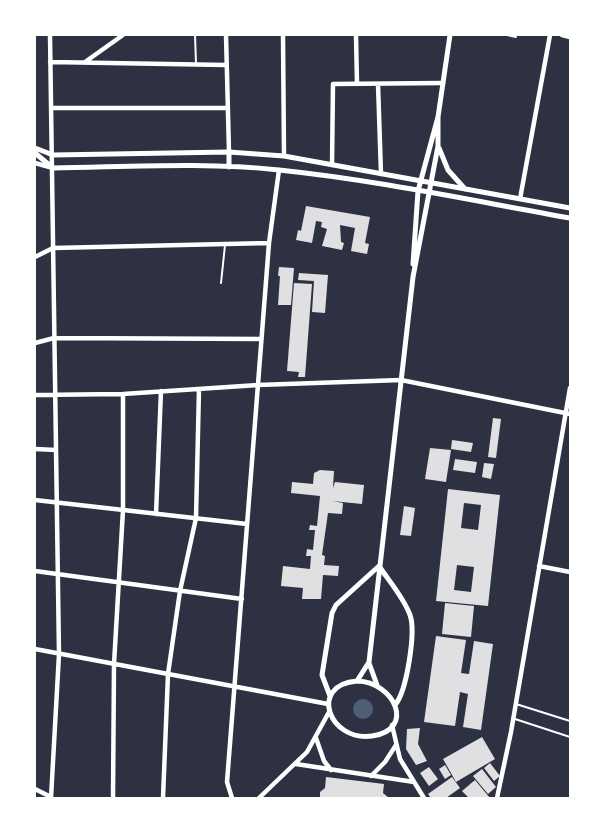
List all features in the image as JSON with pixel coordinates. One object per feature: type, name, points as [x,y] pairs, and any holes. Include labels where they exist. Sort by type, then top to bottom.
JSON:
[{"type":"street","points":[[35,789],[51,797],[59,654],[50,35]]},
{"type":"street","points":[[84,62],[123,35]]},
{"type":"street","points":[[226,35],[228,167]]},
{"type":"street","points":[[283,35],[284,156]]},
{"type":"street","points":[[356,35],[357,84]]},
{"type":"street","points":[[413,277],[418,191],[438,117],[450,35]]},
{"type":"street","points":[[520,199],[550,35]]},
{"type":"street","points":[[562,35],[570,36]]},
{"type":"street","points":[[50,62],[226,65]]},
{"type":"street","points":[[332,165],[333,84],[443,83]]},
{"type":"street","points":[[378,84],[381,174]]},
{"type":"street","points":[[51,108],[227,108]]},
{"type":"street","points":[[377,685],[369,662],[378,566],[413,277],[438,146],[438,117]]},
{"type":"street","points":[[438,146],[448,170],[465,189]]},
{"type":"street","points":[[35,148],[52,155],[228,152],[284,156],[570,208]]},
{"type":"street","points":[[35,153],[53,168]]},
{"type":"street","points":[[35,163],[53,168],[228,167],[280,170],[418,191],[570,218]]},
{"type":"street","points":[[232,798],[227,782],[269,243],[280,170]]},
{"type":"street","points":[[35,257],[53,248],[269,243]]},
{"type":"street","points":[[35,343],[54,338],[261,339]]},
{"type":"street","points":[[35,396],[123,394],[258,385],[401,380],[568,414]]},
{"type":"street","points":[[496,798],[514,718],[539,566],[568,414],[570,388]]},
{"type":"street","points":[[163,798],[168,674],[180,591],[196,518],[199,389]]},
{"type":"street","points":[[156,514],[161,391]]},
{"type":"street","points":[[113,798],[114,664],[123,510],[123,394]]},
{"type":"street","points":[[35,449],[56,450]]},
{"type":"street","points":[[35,500],[248,524]]},
{"type":"street","points":[[330,696],[322,675],[332,613],[336,605],[378,566]]},
{"type":"street","points":[[378,566],[408,610],[412,622],[407,681],[404,691],[396,704],[396,718],[392,725],[376,735],[355,735],[338,725],[329,712],[330,696],[341,685],[357,681],[377,685],[390,695],[396,704]]},
{"type":"street","points":[[539,566],[570,572]]},
{"type":"street","points":[[35,571],[242,599]]},
{"type":"street","points":[[35,649],[328,704]]},
{"type":"street","points":[[357,681],[369,662]]},
{"type":"street","points":[[261,797],[296,764],[316,738],[329,712]]},
{"type":"street","points":[[392,725],[396,746],[406,771],[424,798]]},
{"type":"street","points":[[316,738],[321,755],[331,770]]},
{"type":"street","points":[[371,776],[385,762],[396,746]]},
{"type":"street","points":[[296,764],[414,782]]},
{"type":"lane","points":[[195,35],[196,65]]},
{"type":"lane","points":[[507,35],[516,37]]},
{"type":"lane","points":[[221,283],[225,244]]},
{"type":"lane","points":[[516,704],[570,721]]},
{"type":"lane","points":[[514,718],[570,737]]},
{"type":"water","points":[[363,699],[370,702],[373,709],[370,716],[363,719],[356,716],[353,709],[356,702]]},
{"type":"building","points":[[306,206],[370,217],[365,243],[369,244],[367,254],[351,251],[355,228],[340,225],[341,242],[344,243],[342,250],[322,246],[327,229],[321,227],[322,222],[316,221],[312,243],[296,240],[298,230],[301,231]]},
{"type":"building","points":[[279,267],[294,268],[291,305],[278,305]]},
{"type":"building","points":[[299,273],[328,275],[325,313],[312,312],[314,281],[298,280]]},
{"type":"building","points":[[294,283],[312,284],[305,377],[298,377],[299,372],[287,371]]},
{"type":"building","points":[[493,418],[501,419],[496,458],[488,457]]},
{"type":"building","points":[[452,440],[473,443],[471,452],[451,449]]},
{"type":"building","points":[[430,448],[451,450],[446,482],[425,479]]},
{"type":"building","points":[[455,459],[477,462],[475,473],[453,470]]},
{"type":"building","points":[[484,463],[494,464],[491,479],[482,477]]},
{"type":"building","points":[[320,470],[334,471],[333,488],[335,482],[364,485],[362,504],[332,501],[343,503],[342,514],[328,513],[322,555],[325,556],[324,565],[339,566],[338,576],[323,575],[321,599],[302,599],[303,588],[281,586],[283,566],[310,569],[311,556],[306,556],[307,549],[313,550],[315,530],[309,530],[310,525],[317,526],[320,496],[291,493],[292,482],[313,484],[314,473]]},
{"type":"building","points":[[448,489],[500,495],[488,606],[436,601]],"holes":[[[464,503],[481,505],[478,530],[461,528]],[[457,565],[474,567],[471,592],[454,590]]]},
{"type":"building","points":[[404,506],[415,508],[411,536],[400,535]]},
{"type":"building","points":[[445,603],[474,606],[471,637],[442,634]]},
{"type":"building","points":[[436,636],[466,640],[461,673],[469,674],[474,641],[493,644],[481,730],[463,727],[468,694],[460,692],[455,726],[424,722]]},
{"type":"building","points":[[420,728],[418,744],[427,761],[416,765],[406,749],[407,729]]},
{"type":"building","points":[[482,737],[495,759],[456,782],[443,759]]},
{"type":"building","points":[[490,763],[500,776],[494,781],[484,768]]},
{"type":"building","points":[[445,765],[451,775],[445,779],[439,769]]},
{"type":"building","points":[[429,767],[438,779],[429,786],[420,773]]},
{"type":"building","points":[[482,769],[496,787],[488,794],[473,776]]},
{"type":"building","points":[[326,777],[384,784],[383,793],[389,798],[320,798],[320,792],[325,788]]},
{"type":"building","points":[[452,777],[460,788],[446,798],[431,798],[428,794]]},
{"type":"building","points":[[475,780],[490,798],[469,798],[462,791]]}]
